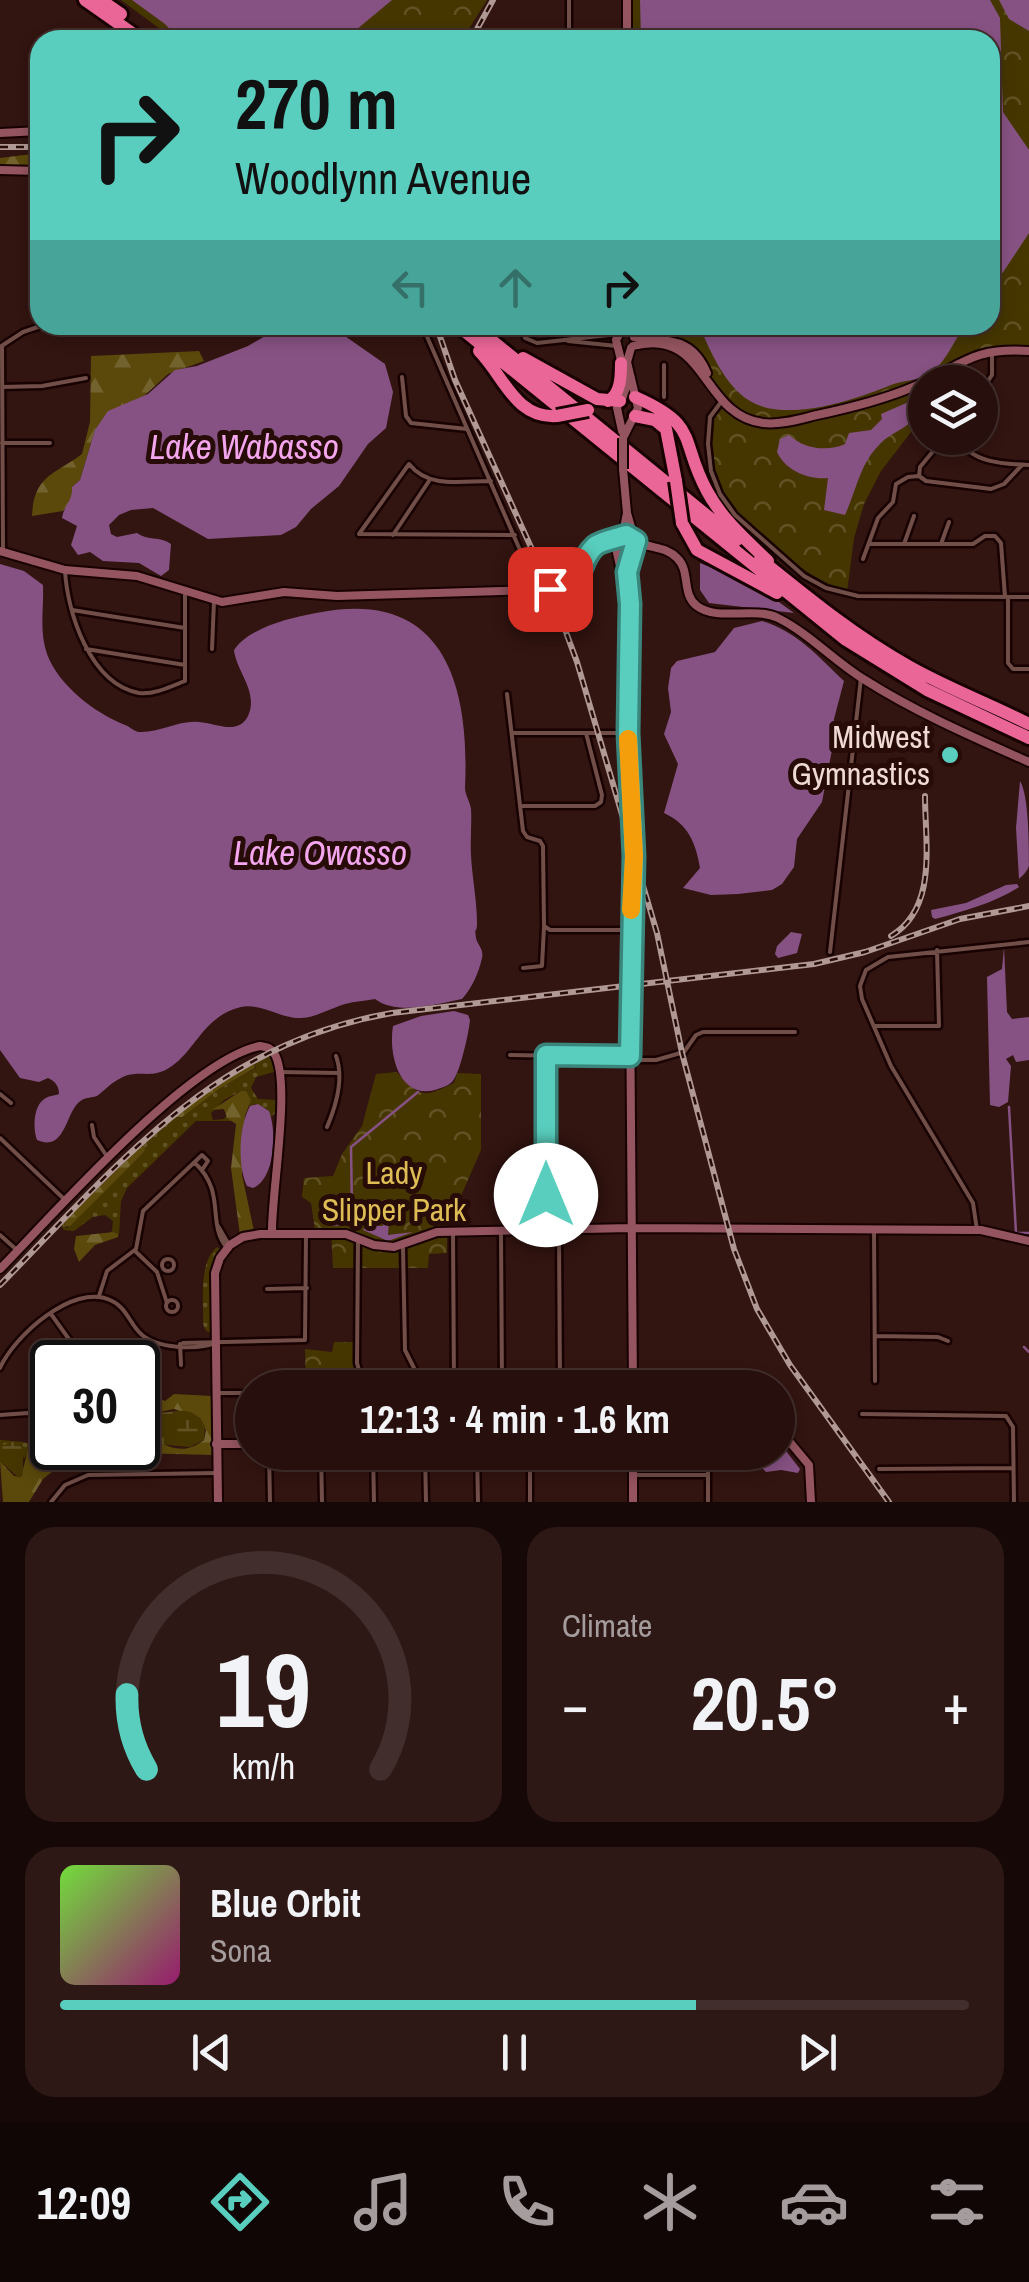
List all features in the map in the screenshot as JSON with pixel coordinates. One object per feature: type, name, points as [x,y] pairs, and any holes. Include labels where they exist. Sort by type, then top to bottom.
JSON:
[{"type":"highway","points":[[85,0],[128,30]]},
{"type":"highway","points":[[101,0],[142,30]]},
{"type":"highway","points":[[464,335],[521,405],[536,414],[557,416],[626,407]]},
{"type":"highway","points":[[467,335],[846,640]]},
{"type":"highway","points":[[485,335],[806,597],[908,666],[1027,722]]},
{"type":"highway","points":[[490,339],[591,396],[672,418],[683,430],[701,478],[720,512],[806,597]]},
{"type":"highway","points":[[619,352],[615,396],[626,407],[666,429],[682,523],[689,540],[703,555],[766,586],[927,690],[1029,738]]},
{"type":"street","points":[[569,0],[569,30]]},
{"type":"street","points":[[627,0],[627,30]]},
{"type":"street","points":[[0,133],[30,132]]},
{"type":"street","points":[[0,170],[30,170]]},
{"type":"street","points":[[30,330],[1,347],[1,551],[65,570],[128,574],[214,601],[229,602],[280,592],[336,596],[568,587],[576,581],[594,546],[629,535],[674,554],[681,562],[688,596],[698,606],[713,612],[771,615],[861,678],[917,711],[1029,762]]},
{"type":"street","points":[[426,335],[537,589]]},
{"type":"street","points":[[524,335],[540,343],[628,335],[681,347],[716,394],[746,418],[765,424],[836,411],[899,392],[971,356],[1029,351]]},
{"type":"street","points":[[619,352],[628,335]]},
{"type":"street","points":[[619,352],[628,335]]},
{"type":"street","points":[[628,335],[623,469],[627,513],[635,538],[627,572],[632,871],[632,1370]]},
{"type":"street","points":[[563,341],[619,352]]},
{"type":"street","points":[[992,352],[992,365]]},
{"type":"street","points":[[664,365],[664,397]]},
{"type":"street","points":[[402,377],[405,412],[411,424],[467,429]]},
{"type":"street","points":[[2,387],[42,386],[86,378]]},
{"type":"street","points":[[716,394],[708,444],[710,466],[720,494],[736,515],[804,576],[826,588],[858,596],[1029,597]]},
{"type":"street","points":[[2,443],[50,443]]},
{"type":"street","points":[[919,476],[920,467],[930,455]]},
{"type":"street","points":[[975,455],[1026,465]]},
{"type":"street","points":[[491,481],[430,480],[409,464],[359,534],[515,535]]},
{"type":"street","points":[[863,559],[878,518],[892,502],[896,484],[908,477],[991,490],[1026,465]]},
{"type":"street","points":[[393,535],[430,480]]},
{"type":"street","points":[[627,513],[618,551],[628,652]]},
{"type":"street","points":[[904,544],[914,516]]},
{"type":"street","points":[[941,544],[949,522]]},
{"type":"street","points":[[869,544],[974,544],[984,536],[997,537],[1001,542],[1006,597],[1008,663],[1013,668],[1029,670]]},
{"type":"street","points":[[590,554],[606,548],[632,554],[656,548]]},
{"type":"street","points":[[65,570],[72,610],[86,650],[114,681],[138,692],[185,681],[185,592]]},
{"type":"street","points":[[212,649],[214,601]]},
{"type":"street","points":[[72,610],[185,628]]},
{"type":"street","points":[[86,650],[185,665]]},
{"type":"street","points":[[830,952],[861,678]]},
{"type":"street","points":[[507,694],[525,834],[543,846],[542,966],[522,968]]},
{"type":"street","points":[[512,733],[628,733]]},
{"type":"street","points":[[521,806],[595,806],[600,802],[602,795],[586,733]]},
{"type":"street","points":[[545,927],[630,930]]},
{"type":"street","points":[[977,1230],[973,1203],[892,1066],[862,999],[861,979],[869,966],[888,957],[1029,942]]},
{"type":"street","points":[[874,1026],[938,1026],[938,950]]},
{"type":"street","points":[[510,1054],[660,1060],[684,1052],[696,1035],[703,1032],[794,1032]]},
{"type":"street","points":[[0,1269],[157,1112],[208,1073],[252,1048],[264,1046],[272,1050],[278,1072],[282,1120],[274,1174],[272,1234]]},
{"type":"street","points":[[546,1055],[547,1230]]},
{"type":"street","points":[[327,1126],[336,1103],[336,1056]]},
{"type":"street","points":[[278,1072],[339,1073]]},
{"type":"street","points":[[0,1094],[11,1103]]},
{"type":"street","points":[[92,1125],[94,1137],[108,1160]]},
{"type":"street","points":[[0,1138],[67,1202]]},
{"type":"street","points":[[102,1297],[102,1284],[110,1268],[135,1251],[143,1211],[200,1156],[206,1157],[208,1163],[202,1170]]},
{"type":"street","points":[[194,1163],[215,1196],[218,1226],[228,1246]]},
{"type":"street","points":[[218,1502],[215,1273],[228,1246],[248,1236],[346,1234],[383,1246],[402,1246],[430,1233],[452,1232],[632,1228],[977,1230],[1029,1241]]},
{"type":"street","points":[[559,1230],[560,1370]]},
{"type":"street","points":[[874,1230],[875,1381]]},
{"type":"street","points":[[501,1231],[502,1370]]},
{"type":"street","points":[[452,1232],[454,1370]]},
{"type":"street","points":[[0,1234],[18,1251]]},
{"type":"street","points":[[0,1368],[22,1334],[82,1299],[102,1297],[124,1309],[149,1340],[162,1344],[305,1340],[306,1234]]},
{"type":"street","points":[[358,1237],[359,1370]]},
{"type":"street","points":[[402,1246],[406,1350],[415,1370]]},
{"type":"street","points":[[135,1251],[157,1272],[167,1303]]},
{"type":"street","points":[[157,1272],[162,1268]]},
{"type":"street","points":[[267,1289],[307,1288]]},
{"type":"street","points":[[51,1314],[70,1340]]},
{"type":"street","points":[[875,1336],[938,1336],[948,1341]]},
{"type":"street","points":[[180,1344],[180,1365]]},
{"type":"street","points":[[216,1393],[235,1393]]},
{"type":"street","points":[[0,1416],[30,1413]]},
{"type":"street","points":[[862,1414],[1000,1414],[1009,1418],[1014,1502]]},
{"type":"street","points":[[216,1444],[235,1444]]},
{"type":"street","points":[[795,1447],[808,1465],[810,1502]]},
{"type":"street","points":[[879,1469],[1014,1468]]},
{"type":"street","points":[[269,1470],[270,1502]]},
{"type":"street","points":[[321,1470],[322,1502]]},
{"type":"street","points":[[373,1470],[374,1502]]},
{"type":"street","points":[[425,1470],[426,1502]]},
{"type":"street","points":[[478,1470],[478,1502]]},
{"type":"street","points":[[530,1470],[530,1502]]},
{"type":"street","points":[[632,1470],[633,1502]]},
{"type":"street","points":[[708,1470],[708,1502]]},
{"type":"street","points":[[52,1502],[65,1485],[88,1475],[217,1473]]},
{"type":"street","points":[[632,1474],[708,1475]]},
{"type":"green space","points":[[121,0],[487,0],[468,30],[162,30]]},
{"type":"green space","points":[[629,0],[1029,0],[1029,347],[975,350],[946,365],[908,365],[908,385],[815,414],[771,420],[741,412],[729,403],[694,354],[669,335],[1000,335],[1000,30],[629,30]]},
{"type":"green space","points":[[30,154],[30,167],[0,166],[0,158]]},
{"type":"green space","points":[[199,351],[204,361],[168,374],[95,430],[80,480],[72,487],[72,499],[63,511],[32,516],[41,484],[82,454],[90,422],[91,356]]},
{"type":"green space","points":[[908,388],[908,436],[881,471],[864,504],[854,538],[847,592],[814,576],[776,550],[743,520],[718,485],[711,434],[719,407],[765,426]]},
{"type":"green space","points":[[270,1053],[274,1072],[256,1077],[251,1088],[258,1099],[277,1100],[278,1111],[271,1117],[267,1109],[256,1104],[250,1106],[241,1091],[224,1100],[211,1113],[213,1120],[226,1116],[233,1121],[196,1121],[127,1188],[121,1201],[119,1235],[108,1234],[113,1221],[105,1215],[93,1217],[74,1231],[64,1230],[61,1225],[65,1221],[67,1228],[144,1152],[144,1147],[137,1148],[178,1111],[179,1118],[256,1068],[254,1063],[247,1064]]},
{"type":"green space","points":[[254,1063],[255,1068],[182,1117],[176,1117],[176,1112],[223,1079]]},
{"type":"green space","name":"Lady Slipper Park","points":[[397,1072],[422,1093],[454,1083],[457,1073],[481,1074],[481,1150],[447,1228],[447,1253],[429,1254],[428,1268],[333,1268],[331,1230],[315,1230],[311,1203],[302,1197],[304,1178],[333,1176],[342,1154],[362,1126],[376,1074]]},
{"type":"green space","points":[[246,1091],[251,1100],[245,1116],[242,1175],[254,1231],[240,1235],[231,1168],[236,1124],[227,1118],[224,1109],[212,1110]]},
{"type":"green space","points":[[141,1146],[144,1152],[70,1226],[64,1227],[65,1221]]},
{"type":"green space","points":[[114,1232],[118,1237],[95,1245],[79,1262],[74,1249],[76,1236]]},
{"type":"green space","points":[[217,1247],[221,1250],[212,1274],[212,1333],[203,1324],[203,1283],[207,1263]]},
{"type":"green space","points":[[334,1342],[354,1342],[355,1370],[306,1370],[305,1349],[332,1352]]},
{"type":"green space","points":[[174,1394],[212,1396],[213,1455],[160,1454],[160,1442],[185,1449],[204,1440],[206,1430],[200,1418],[174,1409],[160,1412],[160,1399],[165,1401]]},
{"type":"green space","points":[[183,1411],[200,1419],[205,1426],[204,1440],[190,1447],[160,1444],[160,1413]]},
{"type":"green space","points":[[0,1440],[24,1442],[30,1444],[30,1450],[24,1459],[20,1444],[0,1446]]},
{"type":"green space","points":[[20,1444],[23,1452],[23,1474],[19,1478],[0,1461],[0,1446]]},
{"type":"green space","points":[[28,1450],[30,1470],[54,1470],[43,1479],[29,1502],[3,1502],[0,1461],[14,1476],[21,1477]]},
{"type":"water","points":[[132,0],[392,0],[356,30],[171,30]]},
{"type":"water","points":[[640,0],[990,0],[1000,18],[1003,112],[1029,150],[1029,233],[1000,277],[1000,30],[641,30]]},
{"type":"water","points":[[999,0],[1029,0],[1029,31],[1009,19]]},
{"type":"water","name":"Lake Wabasso","points":[[267,335],[343,335],[385,364],[393,392],[386,428],[368,444],[339,486],[296,527],[281,535],[208,539],[153,508],[131,510],[109,525],[111,534],[117,537],[137,533],[171,544],[169,570],[161,576],[139,563],[103,561],[90,552],[78,555],[71,545],[77,526],[62,518],[72,487],[80,480],[95,430],[108,411],[148,394],[175,370],[197,366]]},
{"type":"water","points":[[703,335],[959,335],[939,365],[908,365],[908,380],[801,410],[765,407],[750,401],[719,367]]},
{"type":"water","points":[[908,402],[908,424],[873,452],[845,515],[824,510],[828,478],[798,472],[786,464],[777,452],[780,439],[789,435],[816,448],[831,448],[845,444],[849,433],[871,430],[882,419],[881,414]]},
{"type":"water","points":[[700,563],[757,586],[794,613],[709,603],[700,590]]},
{"type":"water","name":"Lake Owasso","points":[[0,564],[24,571],[43,585],[45,645],[60,677],[90,706],[139,732],[192,722],[232,727],[244,722],[251,699],[234,650],[250,635],[271,625],[316,613],[359,609],[394,615],[421,630],[440,652],[454,680],[462,713],[465,790],[471,809],[475,934],[482,955],[475,980],[462,999],[406,1008],[375,999],[301,1018],[256,1007],[228,1011],[172,1066],[158,1073],[127,1075],[76,1105],[54,1140],[37,1140],[37,1108],[45,1099],[59,1094],[57,1086],[48,1078],[39,1082],[20,1078],[0,1050]]},
{"type":"water","points":[[762,621],[796,638],[844,681],[834,719],[832,750],[822,802],[797,839],[794,867],[782,884],[772,890],[711,895],[683,888],[700,868],[698,859],[685,829],[664,813],[678,764],[664,734],[671,712],[671,668],[677,661],[715,652],[734,628]]},
{"type":"water","points":[[1020,781],[1027,809],[1029,865],[1019,879],[1016,828]]},
{"type":"water","points":[[1017,884],[1019,887],[989,902],[932,917],[931,910],[966,903]]},
{"type":"water","points":[[791,932],[802,934],[797,953],[778,958],[777,946]]},
{"type":"water","points":[[1004,947],[1007,1012],[1012,1019],[1029,1017],[1029,1060],[1016,1062],[1013,1055],[1006,1059],[1011,1066],[1008,1102],[999,1107],[990,1105],[987,977],[1002,969]]},
{"type":"water","points":[[454,1011],[468,1015],[470,1020],[455,1078],[438,1089],[414,1089],[399,1073],[395,1062],[393,1026],[421,1016]]},
{"type":"water","points":[[258,1104],[269,1111],[273,1142],[266,1175],[253,1188],[247,1186],[244,1177],[241,1146],[246,1114],[250,1106]]},
{"type":"water","points":[[348,1210],[392,1216],[388,1235],[413,1232],[388,1241],[363,1230],[383,1223],[331,1226],[332,1219],[340,1219]]},
{"type":"waterway","points":[[352,1210],[351,1147],[418,1092]]},
{"type":"waterway","points":[[1009,1107],[1016,1233],[1029,1233]]},
{"type":"waterway","points":[[1024,1347],[1029,1352]]},
{"type":"railway","points":[[476,30],[493,0]]},
{"type":"railway","points":[[0,147],[30,147]]},
{"type":"railway","points":[[439,335],[455,380],[550,589],[577,662],[657,933],[682,1053],[734,1249],[757,1309],[790,1365],[889,1502]]},
{"type":"railway","points":[[891,936],[906,924],[922,892],[927,854],[925,796]]},
{"type":"railway","points":[[0,1285],[87,1195],[174,1115],[272,1051],[329,1029],[392,1013],[814,964],[865,952],[960,919],[1029,906]]},
{"type":"slow traffic","points":[[628,739],[634,836],[631,910]]},
{"type":"place","name":"Midwest Gymnastics","points":[[950,755]]},
{"type":"route","points":[[546,1195],[546,1055],[630,1056],[634,836],[628,733],[627,572],[636,541],[626,535],[594,546],[573,584],[550,589]]}]
